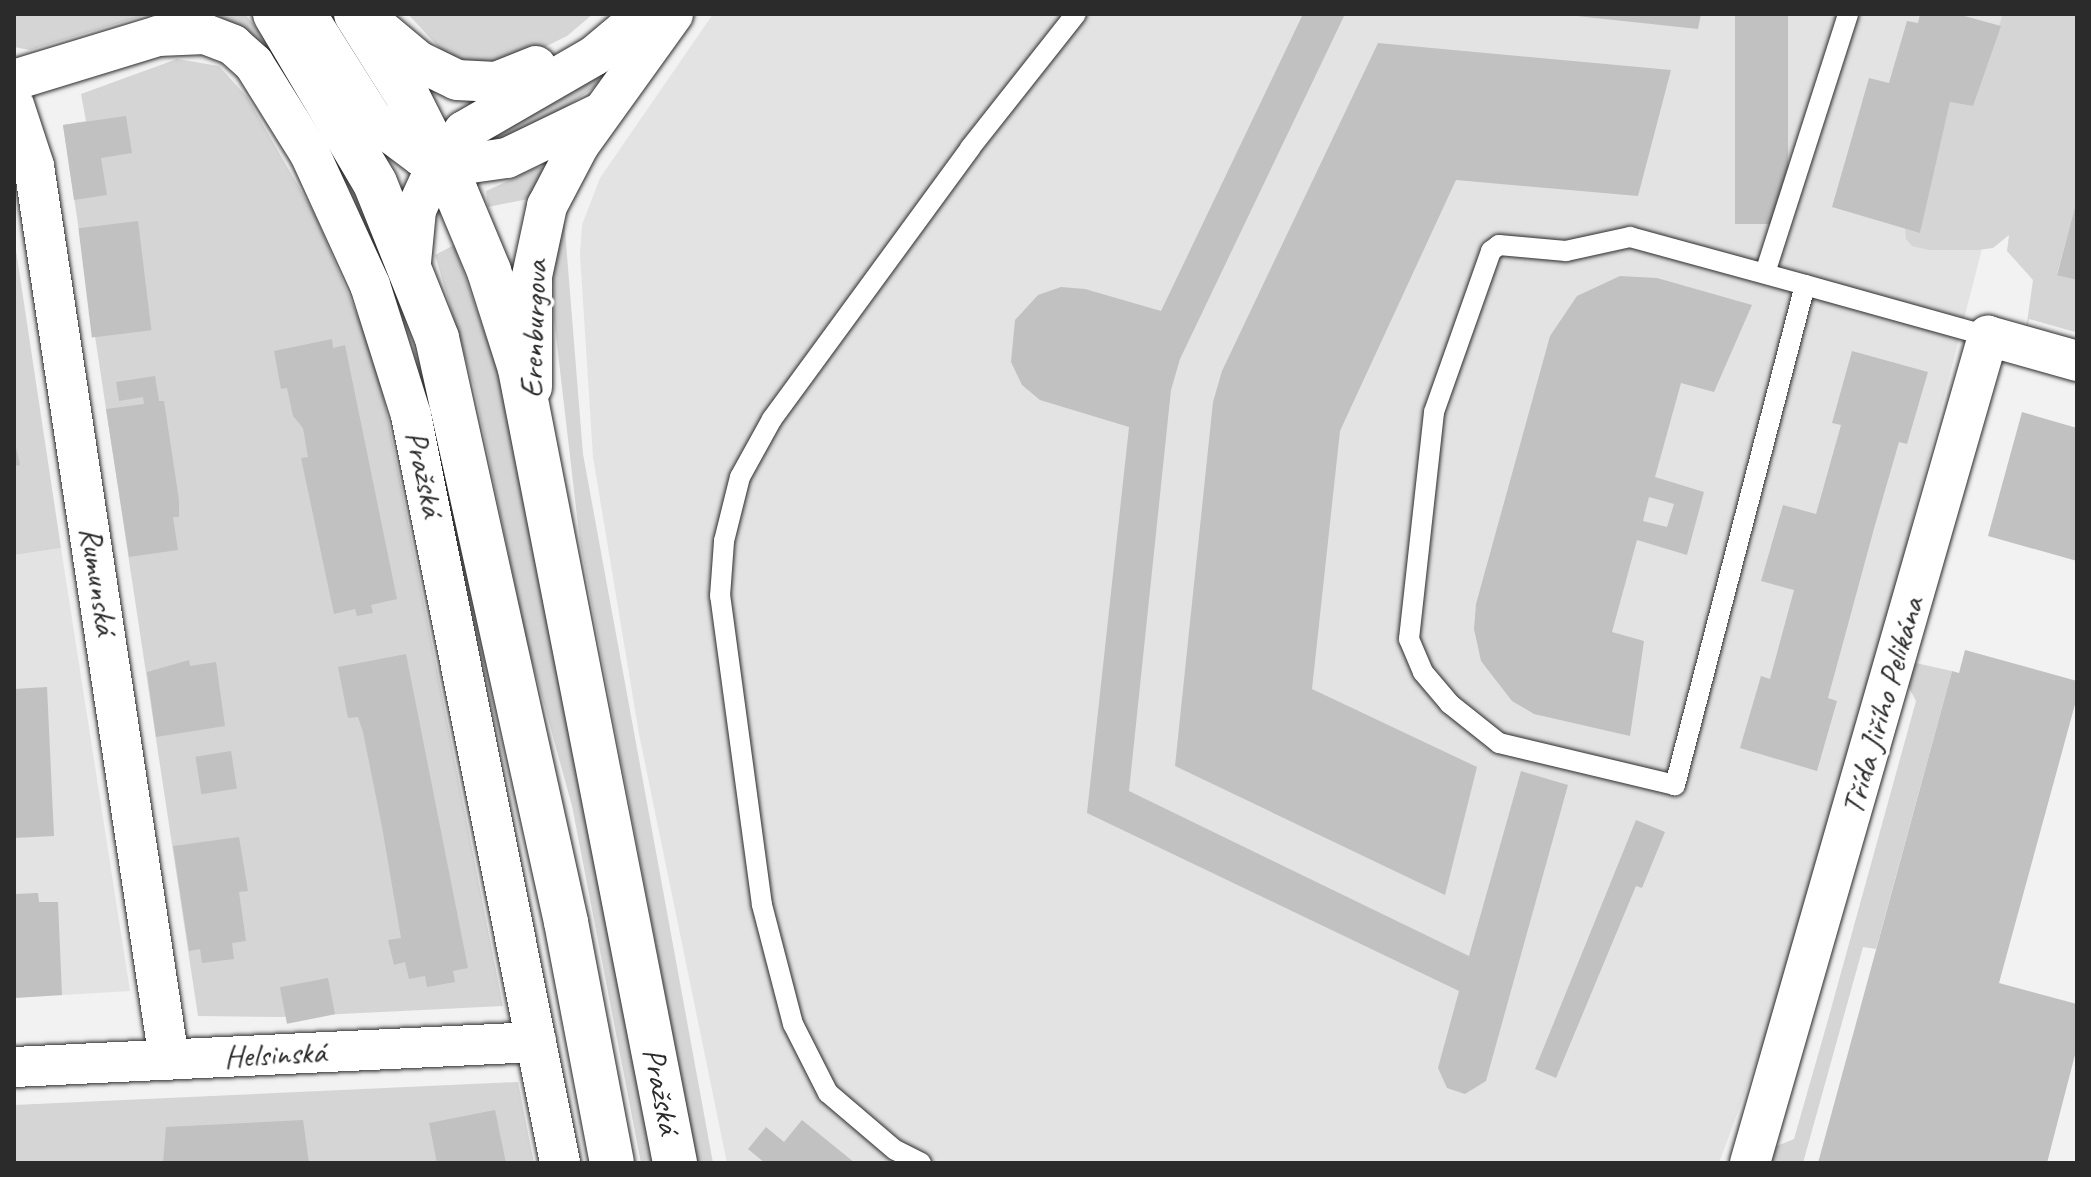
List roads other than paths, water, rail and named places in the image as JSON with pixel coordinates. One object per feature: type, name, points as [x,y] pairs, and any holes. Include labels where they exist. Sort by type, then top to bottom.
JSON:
[{"type":"main road","name":"Pražská","points":[[275,14],[350,134],[411,262],[437,338],[464,440],[612,1163]]},
{"type":"main road","name":"Pražská","points":[[359,14],[386,58],[441,163],[489,271],[532,419],[675,1163]]},
{"type":"street","name":"Erenburgova","points":[[306,14],[383,132],[405,148],[441,163],[477,164],[507,158],[601,112]]},
{"type":"street","points":[[359,14],[431,69],[482,83],[522,72],[631,14]]},
{"type":"street","points":[[411,262],[416,210],[441,163],[475,123],[594,56],[644,14]]},
{"type":"street","name":"Erenburgova","points":[[532,419],[532,276],[540,230],[564,173],[601,112],[673,14]]},
{"type":"street","name":"Pražská","points":[[14,80],[158,36],[205,34],[233,45],[254,64],[310,154],[380,312],[411,415],[560,1163]]},
{"type":"street","name":"Rumunská","points":[[14,105],[34,166],[169,1060]]},
{"type":"street","points":[[1988,336],[2077,361]]},
{"type":"street","name":"Třída Jiřího Pelikána","points":[[1750,1163],[1988,336]]},
{"type":"street","name":"Helsinská","points":[[14,1067],[536,1042]]},
{"type":"lane","points":[[921,1163],[895,1150],[828,1093],[793,1024],[762,905],[720,596],[724,541],[740,477],[772,419],[970,148],[1076,14]]},
{"type":"lane","points":[[1765,273],[1848,14]]},
{"type":"lane","points":[[1805,285],[1675,785],[1499,743],[1450,704],[1423,672],[1409,639],[1434,412],[1491,251],[1499,245],[1566,251],[1630,237],[1765,273],[1988,336]]}]
